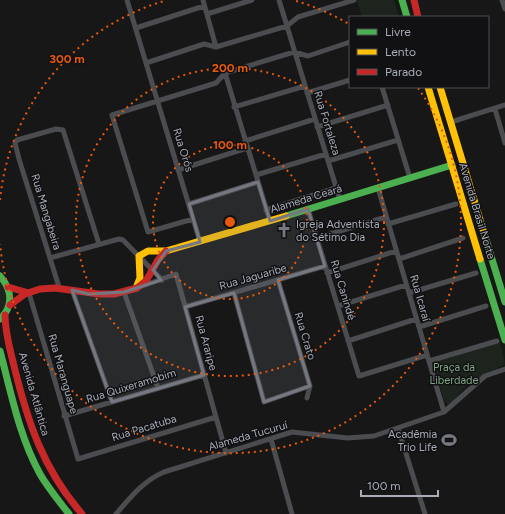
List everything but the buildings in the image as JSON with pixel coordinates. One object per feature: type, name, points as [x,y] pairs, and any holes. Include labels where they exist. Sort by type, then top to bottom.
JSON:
[{"type":"main road","points":[[402,0],[407,16]]},
{"type":"main road","points":[[414,0],[418,16]]},
{"type":"main road","name":"Avenida Brasil Norte","points":[[428,88],[505,340]]},
{"type":"main road","name":"Avenida Brasil Norte","points":[[440,88],[505,302]]},
{"type":"main road","name":"Alameda Ceará","points":[[148,251],[166,251],[200,242],[452,166]]},
{"type":"main road","points":[[138,287],[140,278],[139,256],[148,251],[156,262]]},
{"type":"main road","points":[[10,305],[29,293],[59,287],[89,294],[124,292],[138,287],[153,270],[156,262],[166,251]]},
{"type":"main road","name":"Avenida Atlântica","points":[[0,276],[8,287],[11,297],[10,305],[3,317],[22,400],[34,437],[51,473],[64,493],[82,514]]},
{"type":"main road","points":[[8,287],[29,293]]},
{"type":"main road","name":"Avenida Atlântica","points":[[0,351],[16,413],[32,458],[47,485],[69,514]]},
{"type":"street","name":"Rua Orós","points":[[127,0],[200,242]]},
{"type":"street","points":[[207,14],[252,0]]},
{"type":"street","name":"Rua Fortaleza","points":[[279,0],[340,200]]},
{"type":"street","points":[[146,63],[204,44],[216,47],[287,26],[298,17],[354,0]]},
{"type":"street","points":[[502,0],[505,9]]},
{"type":"street","points":[[136,28],[204,3],[216,47]]},
{"type":"street","points":[[193,219],[148,232],[112,115],[216,83],[225,73],[294,52],[308,56],[349,42]]},
{"type":"street","points":[[225,73],[234,108],[270,221]]},
{"type":"street","points":[[307,93],[349,80]]},
{"type":"street","points":[[234,108],[305,86]]},
{"type":"street","points":[[382,88],[410,178]]},
{"type":"street","points":[[451,122],[505,105]]},
{"type":"street","points":[[318,127],[388,106]]},
{"type":"street","points":[[495,109],[504,139]]},
{"type":"street","points":[[245,141],[315,119]]},
{"type":"street","name":"Rua Mangabeira","points":[[59,287],[15,143],[17,140],[56,129],[62,130],[99,244]]},
{"type":"street","points":[[328,161],[398,140]]},
{"type":"street","points":[[178,170],[247,148]]},
{"type":"street","points":[[256,175],[326,154]]},
{"type":"street","points":[[189,204],[258,182]]},
{"type":"street","points":[[266,210],[336,188]]},
{"type":"street","name":"Rua Icaraí","points":[[378,188],[444,412]]},
{"type":"street","points":[[388,224],[456,204]]},
{"type":"street","name":"Rua Canindé","points":[[308,209],[359,376],[427,355]]},
{"type":"street","points":[[317,238],[386,217]]},
{"type":"street","points":[[399,259],[463,238]]},
{"type":"street","points":[[50,258],[119,239],[123,240],[162,280],[138,287]]},
{"type":"street","points":[[328,273],[396,250]]},
{"type":"street","name":"Rua Jaguaribe","points":[[185,307],[325,266]]},
{"type":"street","points":[[409,293],[476,273]]},
{"type":"street","name":"Rua Araripe","points":[[162,280],[176,274],[226,453]]},
{"type":"street","name":"Rua Crato","points":[[278,280],[310,386]]},
{"type":"street","points":[[338,306],[406,285]]},
{"type":"street","points":[[72,290],[112,402]]},
{"type":"street","points":[[124,292],[158,388]]},
{"type":"street","name":"Rua Maranguape","points":[[29,293],[64,416],[78,459]]},
{"type":"street","points":[[234,293],[264,402],[310,386]]},
{"type":"street","points":[[419,327],[486,306]]},
{"type":"street","points":[[348,341],[416,319]]},
{"type":"street","points":[[429,361],[497,341]]},
{"type":"street","name":"Alameda Tucuruí","points":[[116,514],[143,484],[154,476],[292,432],[348,438],[374,436],[444,412],[485,376],[505,369]]},
{"type":"street","name":"Rua Quixeramobim","points":[[64,416],[204,375]]},
{"type":"street","points":[[307,398],[310,386]]},
{"type":"street","name":"Rua Pacatuba","points":[[78,459],[216,417]]},
{"type":"street","points":[[398,428],[425,514]]},
{"type":"street","points":[[271,439],[292,514]]},
{"type":"highlighted area","points":[[258,182],[270,221],[308,209],[325,266],[278,280],[310,386],[264,402],[234,293],[185,307],[204,375],[112,402],[72,290],[89,294],[124,292],[161,280],[153,270],[166,251],[200,242],[189,204]]},
{"type":"green space","points":[[394,0],[399,16],[362,16],[357,1]]},
{"type":"green space","points":[[0,282],[6,291],[7,299],[0,316]]},
{"type":"green space","name":"Praça da Liberdade","points":[[500,342],[505,364],[466,386],[453,401],[448,404],[444,401],[433,362]]},
{"type":"traffic: fast","points":[[402,0],[407,16]]},
{"type":"traffic: fast","points":[[286,216],[452,165]]},
{"type":"traffic: fast","points":[[484,233],[505,302]]},
{"type":"traffic: fast","points":[[480,259],[505,340]]},
{"type":"traffic: fast","points":[[0,276],[7,286],[10,298],[8,309],[0,319]]},
{"type":"traffic: fast","points":[[0,351],[16,414],[26,445],[46,484],[69,514]]},
{"type":"traffic: slow","points":[[428,88],[480,259]]},
{"type":"traffic: slow","points":[[440,88],[484,233]]},
{"type":"traffic: slow","points":[[136,288],[140,278],[139,256],[148,251],[166,251],[286,216]]},
{"type":"traffic: jam","points":[[414,0],[418,16]]},
{"type":"traffic: jam","points":[[10,305],[25,294],[40,289],[55,288],[99,294],[114,294],[137,288],[146,281],[158,260],[166,251]]},
{"type":"traffic: jam","points":[[8,287],[29,293]]},
{"type":"traffic: jam","points":[[5,315],[9,347],[31,426],[47,462],[57,480],[68,497],[82,514]]},
{"type":"place","name":"Igreja Adventista do Sétimo Dia","points":[[284,230]]},
{"type":"place","name":"Acadêmia Trio Life","points":[[449,440]]}]
